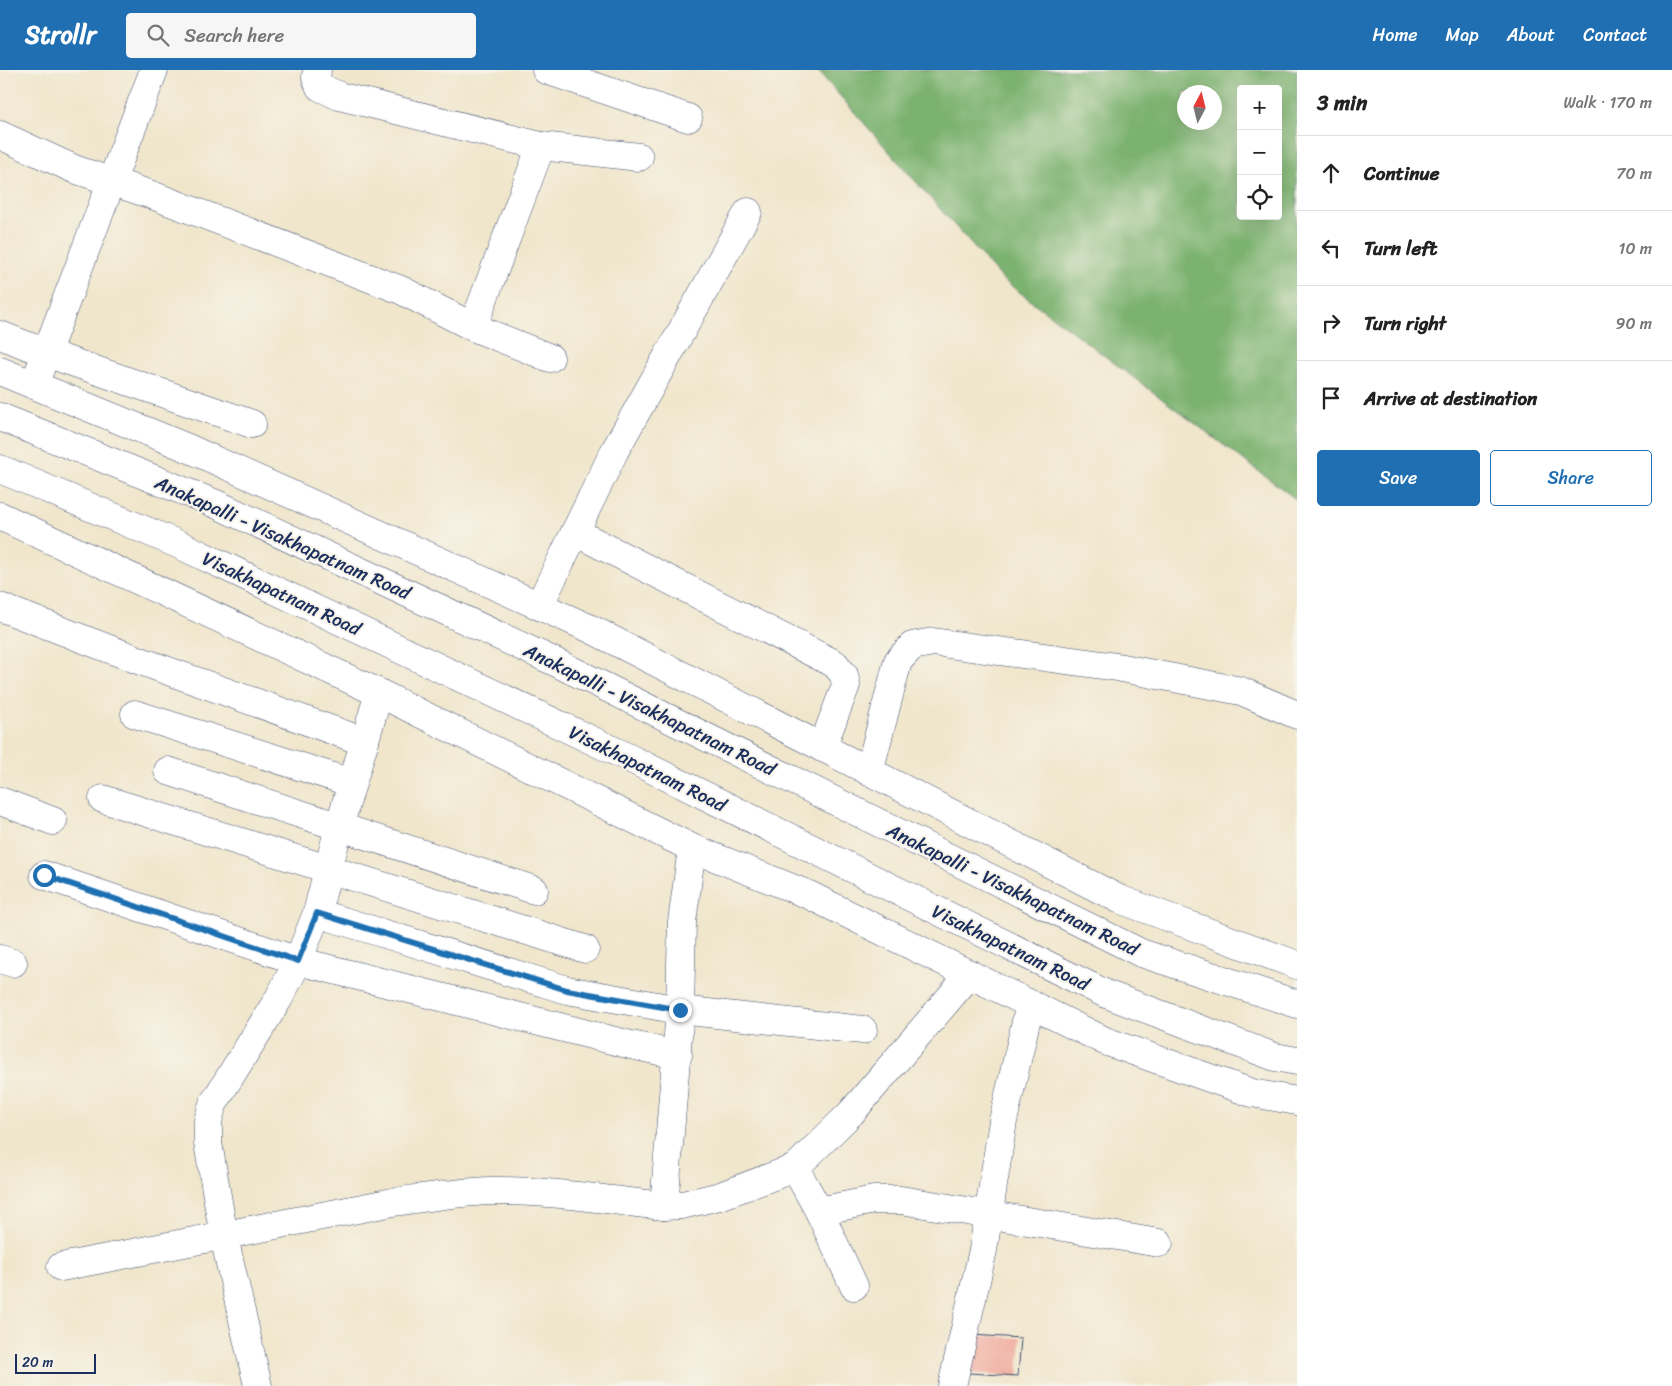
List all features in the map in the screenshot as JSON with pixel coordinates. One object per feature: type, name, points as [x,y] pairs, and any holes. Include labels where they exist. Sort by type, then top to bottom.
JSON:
[{"type":"street","points":[[34,385],[154,70]]},
{"type":"street","points":[[317,70],[316,78],[320,87],[328,92],[541,146],[639,157]]},
{"type":"street","points":[[546,70],[688,118]]},
{"type":"street","points":[[0,135],[74,169],[152,195],[401,290],[473,327],[550,358]]},
{"type":"street","points":[[473,327],[541,146]]},
{"type":"street","points":[[539,606],[614,452],[748,212]]},
{"type":"street","points":[[0,335],[46,354],[252,424]]},
{"type":"street","points":[[0,371],[190,449],[591,629],[1118,900],[1297,965]]},
{"type":"street","name":"Anakapalli - Visakhapatnam Road","points":[[0,417],[216,504],[555,662],[1141,953],[1297,1004]]},
{"type":"street","name":"Visakhapatnam Road","points":[[0,469],[180,545],[604,746],[1106,994],[1275,1057],[1297,1061]]},
{"type":"street","points":[[0,516],[379,693],[692,848],[809,895],[1105,1041],[1252,1093],[1297,1101]]},
{"type":"street","points":[[575,532],[835,664],[844,675],[846,685],[822,748]]},
{"type":"street","points":[[0,607],[147,663],[365,742]]},
{"type":"street","points":[[869,772],[898,661],[912,646],[933,642],[1116,666],[1241,691],[1282,706],[1297,715]]},
{"type":"street","points":[[258,1386],[224,1237],[208,1143],[208,1121],[213,1104],[279,998],[298,961],[317,913],[339,827],[379,693]]},
{"type":"street","points":[[135,714],[352,783]]},
{"type":"street","points":[[168,771],[534,890]]},
{"type":"street","points":[[103,799],[585,949]]},
{"type":"street","points":[[0,802],[53,822]]},
{"type":"street","points":[[664,1206],[678,1055],[682,922],[692,848]]},
{"type":"street","points":[[44,875],[298,961],[631,1045],[678,1055]]},
{"type":"street","points":[[317,913],[567,990],[680,1010],[863,1030]]},
{"type":"street","points":[[61,1267],[224,1237],[388,1203],[491,1191],[540,1192],[664,1206],[682,1205],[720,1196],[795,1168],[851,1113],[970,974]]},
{"type":"street","points":[[952,1386],[989,1213],[1002,1121],[1030,1004]]},
{"type":"street","points":[[795,1168],[819,1211],[854,1286]]},
{"type":"street","points":[[819,1211],[874,1200],[901,1200],[989,1213],[1159,1244]]},
{"type":"green space","points":[[817,70],[1297,70],[1297,500],[1002,279]]},
{"type":"building","points":[[971,1335],[1021,1338],[1018,1376],[969,1373]]},
{"type":"route","points":[[44,875],[298,961],[317,913],[567,990],[603,998],[680,1010]]}]
